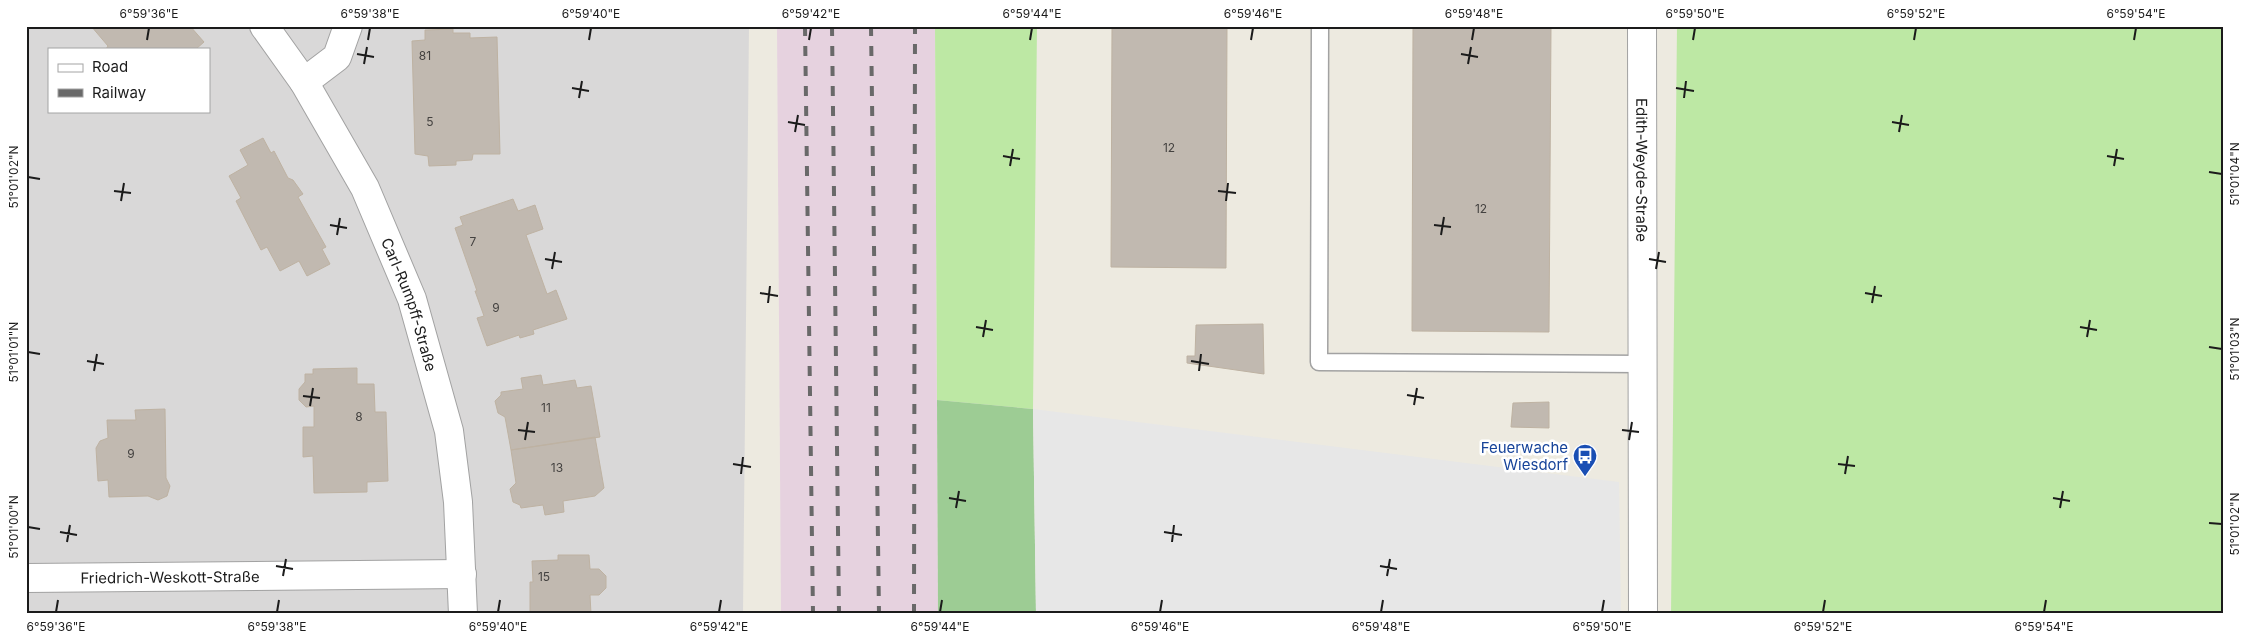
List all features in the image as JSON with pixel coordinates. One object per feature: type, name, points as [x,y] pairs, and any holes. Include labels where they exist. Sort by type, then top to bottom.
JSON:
[{"type":"street","name":"Carl-Rumpff-Straße","points":[[264,26],[304,82],[365,188],[412,298],[449,431],[458,502],[463,614]]},
{"type":"street","points":[[304,82],[337,57],[348,26]]},
{"type":"street","name":"Edith-Weyde-Straße","points":[[1642,26],[1641,364],[1643,614]]},
{"type":"street","name":"Friedrich-Weskott-Straße","points":[[26,578],[462,574]]},
{"type":"lane","points":[[1320,26],[1319,362],[1641,364]]},
{"type":"shaded area","points":[[26,26],[749,26],[743,614],[26,614]]},
{"type":"shaded area","points":[[777,26],[935,26],[938,614],[781,614]]},
{"type":"shaded area","points":[[1033,409],[1619,482],[1621,614],[1036,614]]},
{"type":"green space","points":[[935,26],[1037,26],[1033,409],[937,400]]},
{"type":"green space","points":[[1677,26],[2223,26],[2223,614],[1671,614]]},
{"type":"green space","points":[[937,400],[1033,409],[1036,614],[938,614]]},
{"type":"building","points":[[91,26],[190,26],[204,42],[197,48],[107,48],[108,46]]},
{"type":"building","points":[[1112,26],[1227,26],[1226,268],[1111,267]]},
{"type":"building","points":[[1413,26],[1551,26],[1549,332],[1412,331]]},
{"type":"building","points":[[453,29],[453,33],[470,33],[470,38],[497,37],[500,154],[473,154],[472,160],[456,161],[456,165],[429,166],[428,156],[415,154],[412,41],[425,40],[425,30]]},
{"type":"building","points":[[263,138],[271,153],[274,151],[288,178],[293,180],[303,194],[298,197],[326,247],[322,249],[330,264],[307,276],[299,261],[280,271],[267,247],[261,250],[236,201],[241,198],[229,176],[248,165],[240,150]]},
{"type":"building","points":[[513,199],[518,211],[535,205],[543,229],[526,235],[547,294],[556,290],[567,319],[533,330],[534,334],[520,338],[519,335],[487,346],[477,318],[484,316],[455,228],[463,225],[460,217]]},
{"type":"building","points":[[1263,324],[1264,374],[1187,363],[1187,356],[1195,356],[1196,325]]},
{"type":"building","points":[[357,368],[357,384],[374,384],[375,412],[386,412],[388,481],[367,482],[367,492],[314,493],[313,456],[303,457],[303,427],[314,427],[314,406],[306,407],[299,400],[299,389],[305,382],[305,374],[313,374],[313,369]]},
{"type":"building","points":[[541,375],[543,385],[575,380],[577,388],[591,386],[600,437],[511,450],[505,417],[498,413],[495,401],[501,395],[501,392],[523,389],[521,378]]},
{"type":"building","points":[[1549,402],[1549,428],[1511,427],[1513,403]]},
{"type":"building","points":[[165,409],[166,478],[170,486],[167,496],[158,500],[148,496],[109,497],[108,480],[98,481],[96,448],[100,441],[108,438],[107,420],[136,420],[135,410]]},
{"type":"building","points":[[595,437],[604,488],[595,496],[563,501],[564,512],[545,515],[543,505],[521,508],[520,505],[513,502],[510,489],[516,483],[511,450]]},
{"type":"building","points":[[558,555],[589,555],[590,569],[599,569],[606,576],[606,588],[599,595],[590,595],[591,614],[530,614],[530,582],[533,582],[532,561],[558,560]]},
{"type":"railway","points":[[805,26],[813,614]]},
{"type":"railway","points":[[832,26],[839,614]]},
{"type":"railway","points":[[871,26],[879,614]]},
{"type":"railway","points":[[914,614],[915,26]]},
{"type":"place","name":"Feuerwache Wiesdorf","points":[[1585,477]]}]
